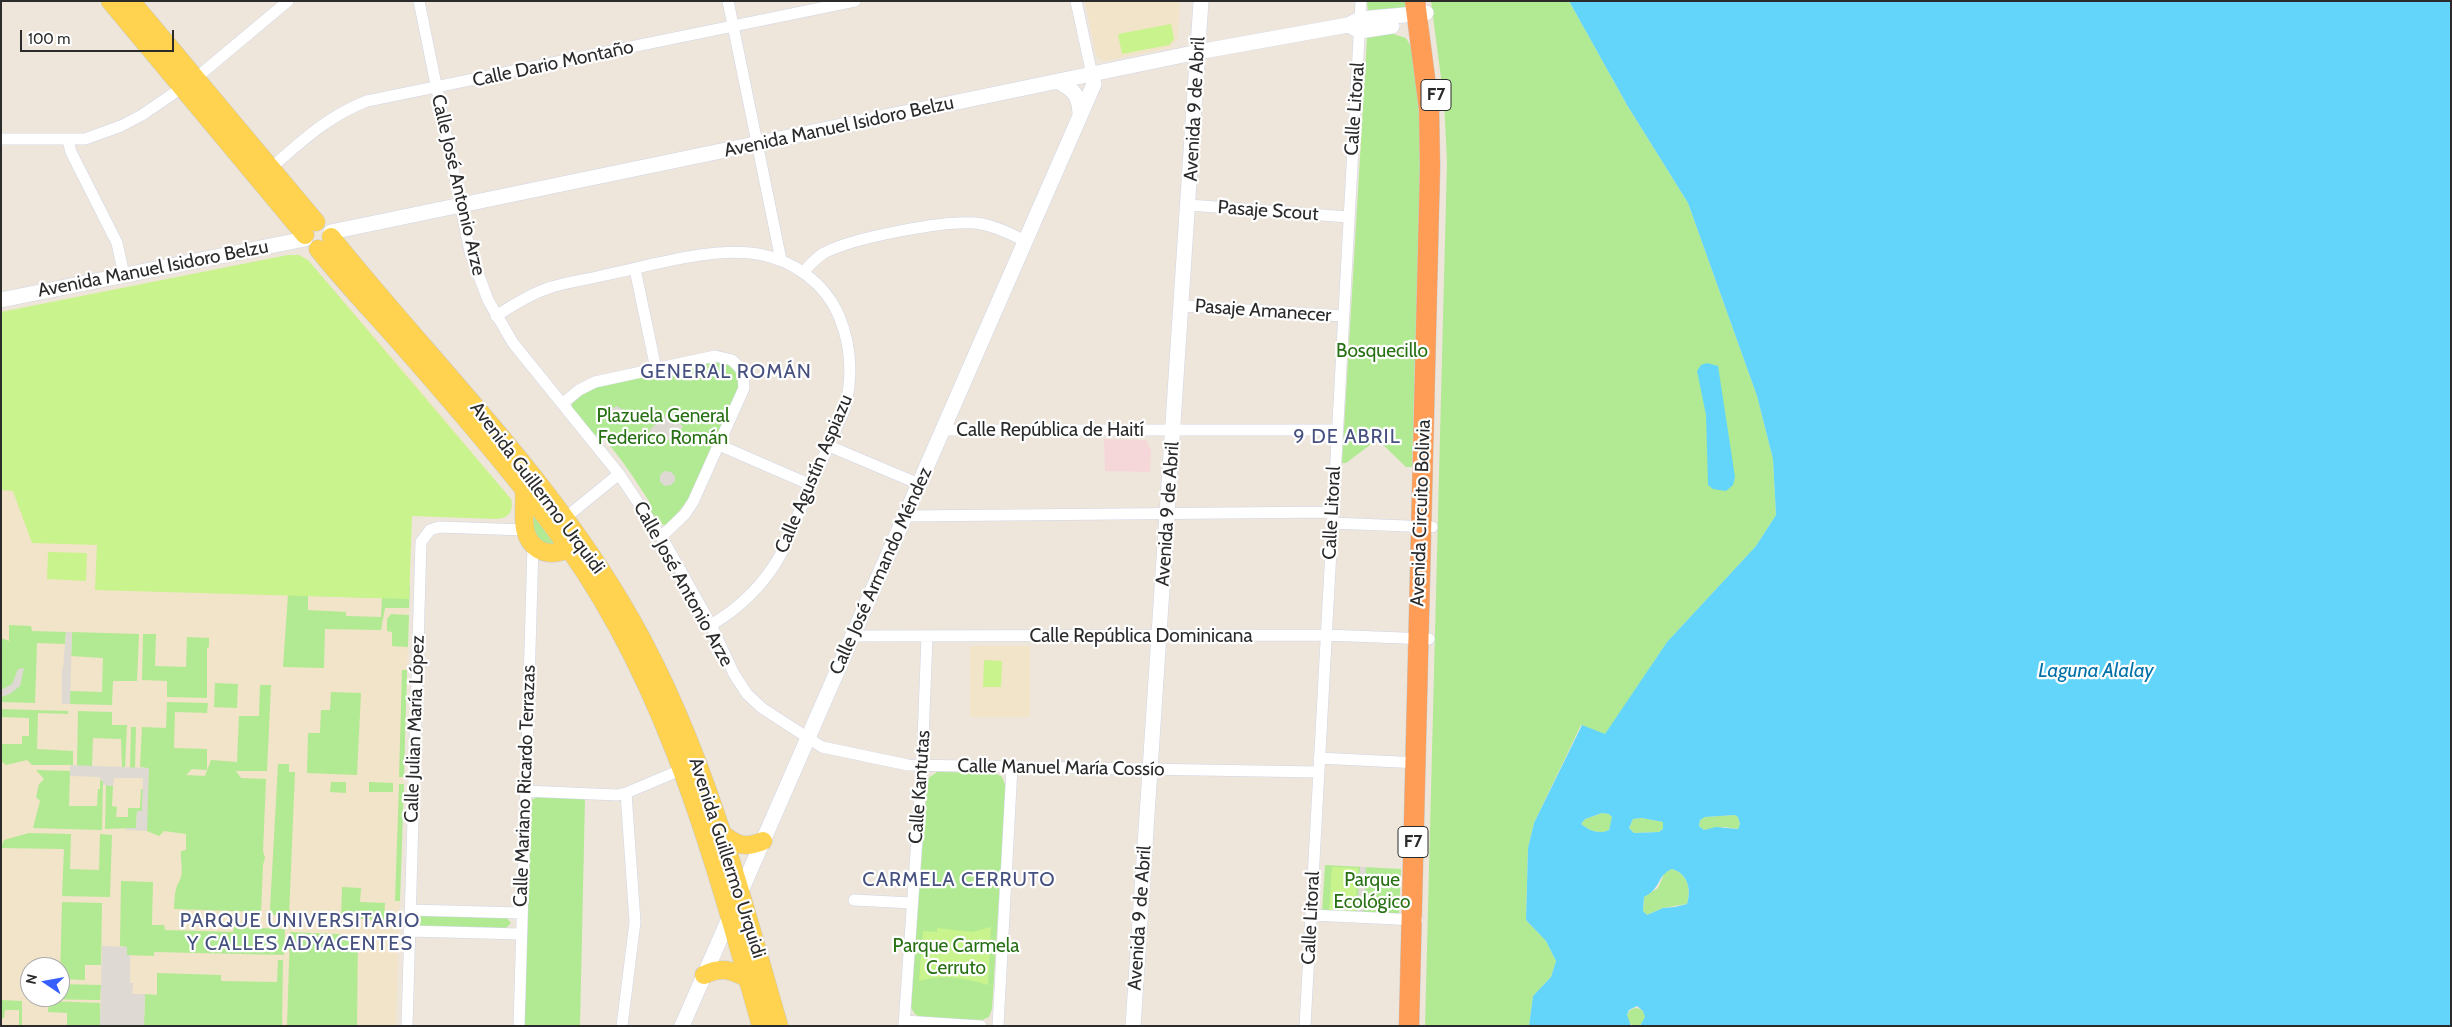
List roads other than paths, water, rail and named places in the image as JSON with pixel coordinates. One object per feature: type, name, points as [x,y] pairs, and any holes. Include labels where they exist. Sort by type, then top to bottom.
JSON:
[{"type":"highway","name":"Avenida Circuito Bolivia","points":[[1409,1026],[1416,920],[1426,527],[1430,158],[1429,109],[1421,13]]},
{"type":"highway","name":"Avenida Circuito Bolivia","points":[[1416,920],[1418,1026]]},
{"type":"main road","name":"Avenida Guillermo Urquidi","points":[[110,1],[271,168],[318,236],[350,263],[444,369],[565,518],[622,604],[661,679],[688,738],[724,835],[779,1026]]},
{"type":"main road","name":"Avenida Guillermo Urquidi","points":[[132,1],[189,82],[318,236],[524,491],[568,549],[616,624],[664,721],[683,769],[717,870],[761,1026]]},
{"type":"main road","name":"Avenida 9 de Abril","points":[[1133,1026],[1189,205],[1201,1]]},
{"type":"main road","name":"Avenida Manuel Isidoro Belzu","points":[[1,300],[318,236],[1198,52],[1421,13]]},
{"type":"main road","name":"Calle José Armando Méndez","points":[[682,1026],[1080,117],[1094,84],[1092,75]]},
{"type":"main road","points":[[1059,82],[1072,89],[1078,97],[1080,117]]},
{"type":"main road","points":[[524,491],[529,538],[549,553],[559,553],[568,549]]},
{"type":"main road","points":[[724,835],[741,846],[750,846],[762,841]]},
{"type":"main road","points":[[704,975],[714,970],[724,969],[747,978]]},
{"type":"street","points":[[1,139],[85,139],[121,126],[142,115],[189,82],[288,1]]},
{"type":"street","name":"Calle José Antonio Arze","points":[[419,1],[460,206],[476,271],[496,316],[513,343],[619,474],[661,537],[711,625],[734,674],[747,694],[762,708],[808,739]]},
{"type":"street","points":[[728,1],[781,260]]},
{"type":"street","name":"Calle Dario Montaño","points":[[271,168],[328,119],[367,101],[855,1]]},
{"type":"street","points":[[1076,1],[1092,75]]},
{"type":"street","name":"Calle Litoral","points":[[1305,1026],[1343,316],[1356,25],[1361,1]]},
{"type":"street","points":[[68,140],[71,152],[117,243],[124,275]]},
{"type":"street","name":"Pasaje Scout","points":[[1189,205],[1348,216]]},
{"type":"street","points":[[804,271],[823,254],[840,246],[910,229],[950,223],[981,224],[998,228],[1025,241]]},
{"type":"street","name":"Calle Agustín Aspiazu","points":[[496,316],[547,288],[724,252],[759,254],[781,260],[804,271],[824,293],[836,310],[845,331],[851,359],[851,386],[845,408],[769,575],[750,596],[727,615],[711,625]]},
{"type":"street","points":[[635,269],[656,368]]},
{"type":"street","name":"Pasaje Amanecer","points":[[1182,306],[1343,316]]},
{"type":"street","points":[[562,404],[579,390],[595,382],[656,368],[716,356],[732,360],[740,368],[743,375],[744,388],[719,445],[689,508],[674,526],[661,537]]},
{"type":"street","name":"Calle República de Haití","points":[[943,430],[1336,430]]},
{"type":"street","points":[[719,445],[811,485]]},
{"type":"street","points":[[829,446],[920,484]]},
{"type":"street","points":[[565,518],[619,474]]},
{"type":"street","points":[[906,516],[1168,514],[1332,517],[1426,527]]},
{"type":"street","name":"Calle Julian María López","points":[[407,1026],[421,542],[430,530],[439,527],[529,538]]},
{"type":"street","name":"Calle Mariano Ricardo Terrazas","points":[[518,1026],[529,538]]},
{"type":"street","name":"Calle República Dominicana","points":[[853,636],[1325,635],[1423,639]]},
{"type":"street","name":"Calle Kantutas","points":[[904,1023],[922,766],[927,637]]},
{"type":"street","name":"Calle Manuel María Cossío","points":[[808,739],[822,747],[922,766],[1318,772]]},
{"type":"street","points":[[1319,758],[1420,763]]},
{"type":"street","points":[[998,1026],[1012,767]]},
{"type":"street","points":[[524,792],[626,794],[683,769]]},
{"type":"street","points":[[622,1026],[635,922],[626,794]]},
{"type":"street","points":[[854,900],[912,903]]},
{"type":"street","points":[[410,910],[521,913]]},
{"type":"street","points":[[1311,915],[1416,920]]},
{"type":"street","points":[[409,931],[520,934]]},
{"type":"street","points":[[904,1023],[981,1026]]},
{"type":"water","name":"Laguna Alalay","points":[[1569,1],[2451,1],[2451,1026],[1640,1026],[1645,1017],[1643,1011],[1637,1006],[1629,1010],[1627,1015],[1631,1026],[1529,1026],[1533,996],[1551,977],[1556,961],[1546,941],[1526,920],[1528,848],[1534,823],[1582,725],[1605,734],[1667,642],[1756,546],[1776,515],[1773,459],[1757,396],[1688,203],[1627,105]],"holes":[[[1602,813],[1609,814],[1612,817],[1609,830],[1602,832],[1591,830],[1581,824],[1585,819]],[[1735,815],[1738,817],[1740,824],[1738,829],[1716,827],[1704,830],[1699,826],[1700,820],[1705,817]],[[1642,818],[1663,822],[1663,829],[1659,832],[1634,833],[1629,828],[1633,819]],[[1672,869],[1685,878],[1689,893],[1687,904],[1663,908],[1647,915],[1643,911],[1644,897],[1654,890],[1667,872]]]},
{"type":"water","points":[[1707,363],[1718,366],[1735,477],[1733,485],[1726,491],[1713,489],[1708,485],[1706,415],[1697,371],[1701,365]]},
{"type":"district","name":"GENERAL ROMÁN","points":[[726,372]]},
{"type":"district","name":"9 DE ABRIL","points":[[1347,437]]},
{"type":"district","name":"CARMELA CERRUTO","points":[[959,880]]},
{"type":"district","name":"PARQUE UNIVERSITARIO Y CALLES ADYACENTES","points":[[300,932]]},
{"type":"park label","name":"Bosquecillo","points":[[1382,351]]},
{"type":"park label","name":"Plazuela General Federico Román","points":[[663,427]]},
{"type":"park label","name":"Parque Ecológico","points":[[1372,891]]},
{"type":"park label","name":"Parque Carmela Cerruto","points":[[956,957]]}]
